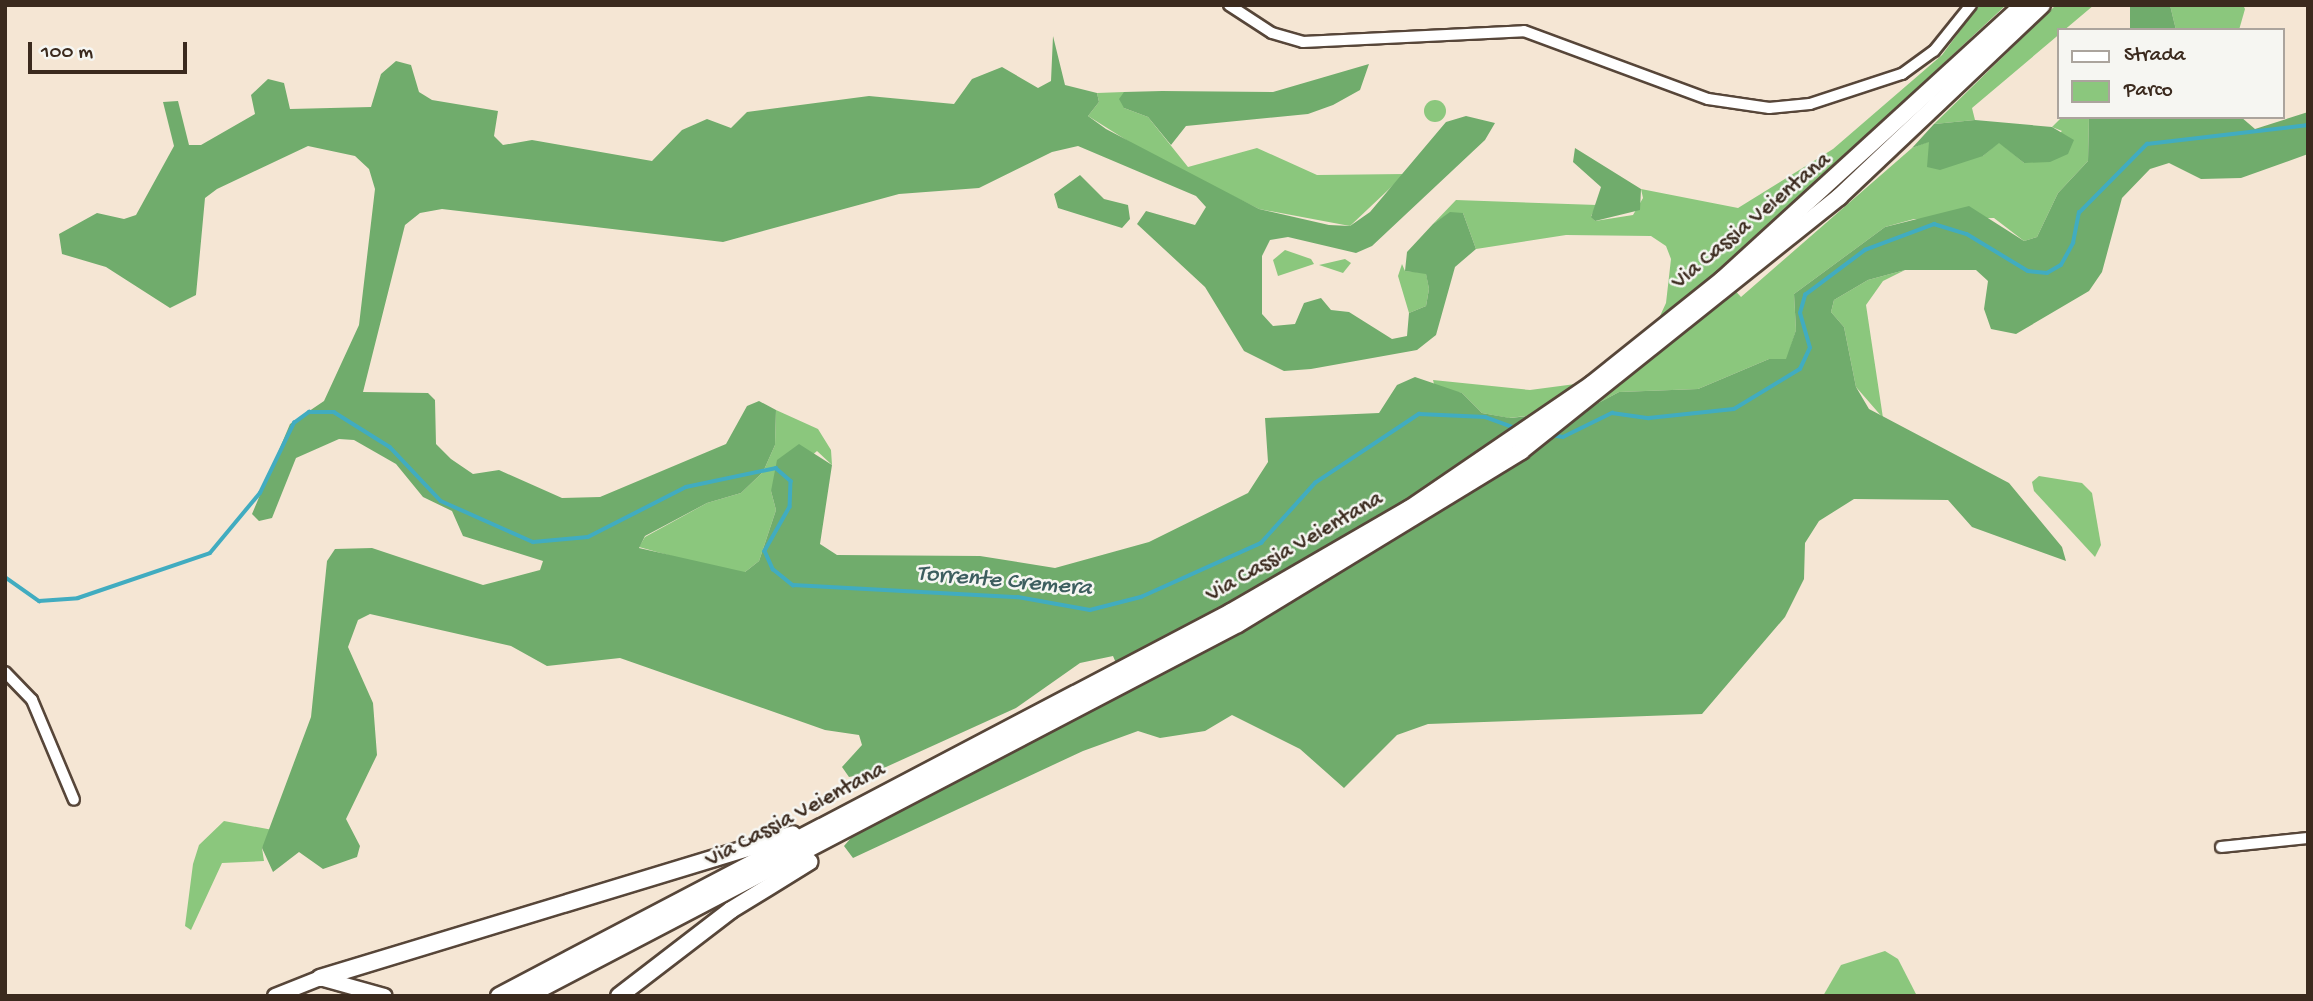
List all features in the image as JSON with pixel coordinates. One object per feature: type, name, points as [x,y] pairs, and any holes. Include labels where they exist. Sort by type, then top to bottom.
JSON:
[{"type":"highway","name":"Via Cassia Veientana","points":[[1727,284],[2023,5]]},
{"type":"highway","name":"Via Cassia Veientana","points":[[499,996],[891,792],[1304,588],[1489,472],[1727,284],[2042,5]]},
{"type":"highway","name":"Via Cassia Veientana","points":[[527,996],[848,829],[1114,682]]},
{"type":"highway","points":[[320,978],[771,843],[891,792]]},
{"type":"highway","points":[[619,996],[848,829]]},
{"type":"main road","points":[[275,996],[320,978],[385,996]]},
{"type":"street","points":[[1229,5],[1272,33],[1303,42],[1524,31],[1708,99],[1760,108],[1810,103],[1902,74],[1934,51],[1971,5]]},
{"type":"street","points":[[5,672],[32,700],[74,800]]},
{"type":"street","points":[[2221,847],[2308,838]]},
{"type":"green space","points":[[1979,5],[2006,5],[1719,273],[1741,297],[1912,148],[1930,141],[1983,156],[1999,142],[2024,163],[2062,131],[2052,127],[2060,119],[2089,119],[2088,161],[2058,193],[2037,237],[2024,241],[1994,218],[1914,219],[1885,227],[1794,294],[1796,330],[1787,359],[1769,359],[1698,389],[1619,392],[1587,409],[1509,418],[1482,413],[1462,393],[1435,388],[1433,380],[1530,390],[1583,383],[1654,329],[1666,303],[1671,259],[1666,246],[1651,236],[1566,235],[1476,249],[1463,213],[1450,213],[1433,224],[1456,200],[1597,205],[1591,216],[1595,221],[1633,215],[1643,198],[1641,189],[1738,208],[1833,149],[1942,55]]},
{"type":"green space","points":[[2056,5],[2094,5],[2067,28],[2058,28],[2058,35],[1972,108],[1975,120],[1934,124]]},
{"type":"green space","points":[[2130,5],[2170,5],[2176,28],[2130,28]]},
{"type":"green space","points":[[2170,5],[2243,5],[2245,9],[2240,28],[2176,28]]},
{"type":"green space","points":[[1053,36],[1065,85],[1097,93],[1099,102],[1088,116],[1106,129],[1259,209],[1329,225],[1350,226],[1370,212],[1446,122],[1466,116],[1495,123],[1485,140],[1372,246],[1356,253],[1288,237],[1270,240],[1262,256],[1262,314],[1273,326],[1295,324],[1304,303],[1321,298],[1331,310],[1349,312],[1392,339],[1407,336],[1409,313],[1426,306],[1429,289],[1426,274],[1405,271],[1407,252],[1433,224],[1450,212],[1463,213],[1476,249],[1455,267],[1436,335],[1417,350],[1311,369],[1284,371],[1244,351],[1205,287],[1137,224],[1146,211],[1195,225],[1206,207],[1196,196],[1078,146],[1052,152],[979,188],[899,194],[723,242],[442,209],[420,213],[405,225],[363,392],[428,393],[435,400],[436,444],[451,459],[473,474],[499,470],[562,498],[600,497],[726,444],[747,406],[759,401],[776,410],[775,445],[763,472],[741,493],[707,503],[645,536],[639,548],[745,572],[759,561],[776,510],[771,491],[777,460],[799,444],[832,465],[820,544],[837,555],[980,556],[1055,568],[1149,542],[1248,493],[1268,462],[1265,418],[1379,413],[1397,385],[1415,377],[1462,393],[1482,413],[1510,418],[1587,409],[1619,392],[1698,389],[1769,359],[1786,359],[1796,330],[1794,294],[1885,227],[1969,206],[2024,241],[2037,237],[2058,193],[2088,161],[2089,119],[2243,119],[2255,129],[2308,112],[2308,154],[2241,178],[2201,179],[2169,163],[2150,169],[2122,198],[2102,272],[2089,291],[2016,334],[1991,329],[1984,309],[1988,281],[1976,270],[1905,270],[1868,280],[1834,300],[1831,312],[1844,327],[1856,387],[1869,409],[2009,483],[2062,547],[2066,561],[1972,527],[1948,500],[1854,499],[1819,521],[1805,543],[1804,579],[1785,617],[1702,714],[1428,724],[1397,735],[1344,788],[1300,749],[1232,715],[1205,731],[1160,738],[1138,731],[1083,751],[853,858],[844,846],[857,831],[1120,694],[1125,684],[1113,656],[1080,663],[1016,708],[875,772],[849,777],[842,767],[862,745],[859,735],[825,730],[620,658],[547,666],[511,646],[370,614],[358,620],[348,647],[373,703],[377,755],[346,819],[360,846],[357,857],[323,869],[299,852],[273,872],[262,848],[311,717],[327,561],[335,549],[372,548],[483,585],[540,570],[543,561],[463,536],[452,511],[423,497],[396,464],[354,440],[339,439],[296,458],[272,518],[259,521],[252,514],[290,424],[324,401],[359,325],[375,189],[369,169],[355,156],[308,146],[217,189],[205,198],[196,295],[170,308],[106,267],[62,254],[59,234],[97,213],[124,219],[136,215],[174,146],[163,102],[178,101],[189,145],[201,145],[255,114],[251,95],[268,79],[284,83],[290,109],[371,107],[381,74],[396,61],[411,65],[419,92],[432,100],[498,111],[494,136],[503,145],[532,140],[652,161],[682,130],[707,119],[731,128],[747,112],[869,96],[954,104],[972,79],[1002,67],[1038,88],[1051,81]]},
{"type":"green space","points":[[1369,64],[1360,90],[1333,105],[1308,114],[1186,126],[1171,145],[1148,117],[1124,108],[1119,99],[1124,92],[1273,92]]},
{"type":"green space","points":[[1124,92],[1124,108],[1148,117],[1188,167],[1257,148],[1317,175],[1405,174],[1350,226],[1259,209],[1155,158],[1088,116],[1099,102],[1097,93]]},
{"type":"green space","points":[[1435,100],[1443,103],[1446,111],[1443,119],[1435,122],[1427,119],[1424,111],[1427,103]]},
{"type":"green space","points":[[1975,120],[2052,127],[2074,140],[2068,154],[2050,162],[2024,163],[1999,143],[1983,156],[1940,170],[1927,167],[1929,142],[1912,148],[1934,124]]},
{"type":"green space","points":[[1575,148],[1641,189],[1640,210],[1595,221],[1591,217],[1601,187],[1573,162]]},
{"type":"green space","points":[[1080,175],[1104,199],[1128,205],[1130,219],[1122,228],[1058,208],[1054,194]]},
{"type":"green space","points":[[1285,250],[1311,259],[1314,264],[1278,276],[1273,260]]},
{"type":"green space","points":[[1345,259],[1351,263],[1343,273],[1319,265]]},
{"type":"green space","points":[[1402,264],[1405,271],[1426,273],[1429,289],[1426,306],[1409,313],[1398,276]]},
{"type":"green space","points":[[1905,270],[1883,281],[1866,305],[1883,418],[1856,387],[1844,327],[1831,312],[1834,300],[1868,280]]},
{"type":"green space","points":[[776,410],[818,429],[831,450],[832,465],[817,451],[771,491],[776,510],[759,561],[745,572],[729,572],[639,547],[645,537],[707,503],[741,493],[763,472],[775,445]]},
{"type":"green space","points":[[2039,476],[2082,483],[2092,493],[2101,545],[2095,557],[2034,491],[2032,482]]},
{"type":"green space","points":[[224,821],[273,830],[262,848],[264,861],[222,863],[191,930],[185,926],[193,864],[199,845]]},
{"type":"green space","points":[[1885,951],[1898,959],[1917,996],[1823,996],[1841,965]]},
{"type":"waterway","name":"Torrente Cremera","points":[[1551,435],[1563,437],[1612,413],[1649,418],[1734,409],[1800,369],[1810,348],[1800,313],[1805,295],[1865,250],[1934,224],[1967,234],[2028,271],[2047,273],[2061,265],[2073,243],[2079,213],[2147,144],[2308,125]]},
{"type":"waterway","name":"Torrente Cremera","points":[[5,577],[39,601],[78,598],[210,553],[260,493],[294,423],[309,412],[334,412],[390,447],[441,501],[533,542],[588,537],[686,487],[776,468],[791,481],[790,507],[765,551],[773,569],[793,585],[1018,597],[1090,610],[1141,597],[1261,543],[1315,483],[1419,414],[1485,417],[1516,428]]}]
